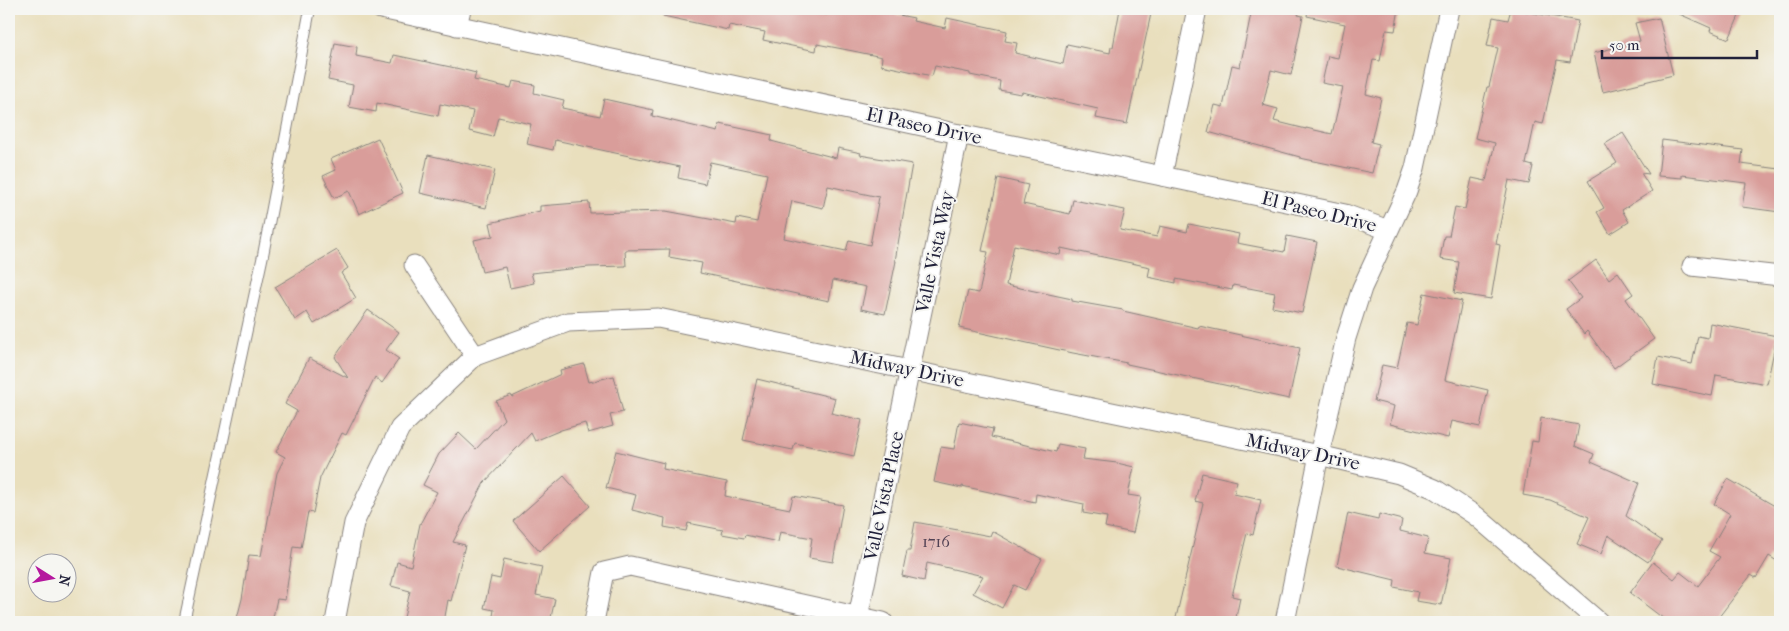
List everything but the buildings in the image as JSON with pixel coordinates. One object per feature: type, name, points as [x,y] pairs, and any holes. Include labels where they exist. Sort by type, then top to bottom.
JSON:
[{"type":"street","points":[[381,9],[459,18]]},
{"type":"street","points":[[1162,176],[1197,9]]},
{"type":"street","points":[[1285,622],[1319,455],[1346,338],[1362,288],[1407,191],[1415,168],[1449,9]]},
{"type":"street","name":"El Paseo Drive","points":[[459,18],[959,134],[1345,214],[1388,230]]},
{"type":"street","name":"Valle Vista Way","points":[[911,369],[959,134]]},
{"type":"street","points":[[414,266],[475,356]]},
{"type":"street","points":[[1692,266],[1780,276]]},
{"type":"street","name":"Midway Drive","points":[[335,622],[354,523],[400,428],[475,356],[568,322],[658,318],[911,369],[1319,455],[1399,474],[1435,489],[1476,516],[1599,622]]},
{"type":"street","name":"Valle Vista Place","points":[[857,620],[911,369]]},
{"type":"street","points":[[594,622],[604,572],[630,566],[857,620],[883,622]]},
{"type":"lane","points":[[184,622],[263,256],[310,9]]}]
